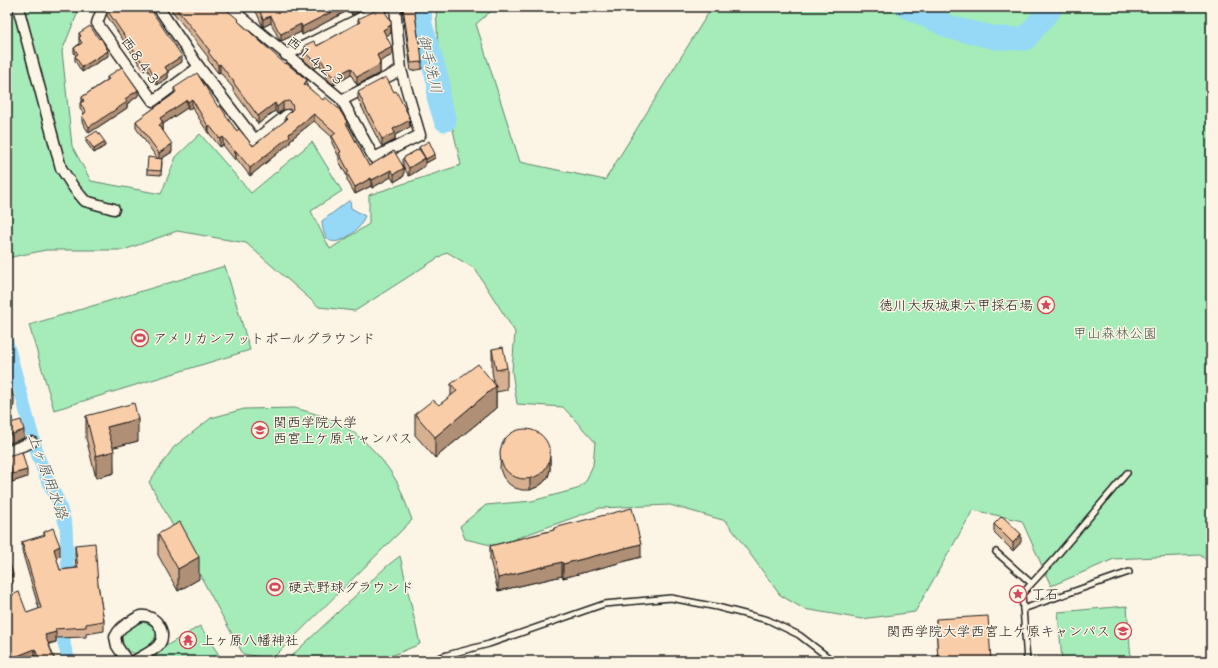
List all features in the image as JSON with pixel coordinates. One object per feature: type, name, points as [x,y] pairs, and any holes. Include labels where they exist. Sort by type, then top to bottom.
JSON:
[{"type":"street","points":[[18,7],[61,168],[74,188],[85,201],[114,210]]},
{"type":"street","name":"西８４３","points":[[103,7],[98,23],[153,101],[199,67]]},
{"type":"street","points":[[158,7],[199,67],[256,140],[287,116]]},
{"type":"street","points":[[286,55],[383,7]]},
{"type":"street","name":"西１４２３","points":[[232,8],[286,55],[342,100],[374,158],[420,135],[401,70],[395,7]]},
{"type":"street","points":[[342,100],[401,70]]},
{"type":"street","points":[[7,452],[32,442]]},
{"type":"street","points":[[127,661],[118,646],[115,637],[119,629],[140,616],[148,617],[157,622],[162,628],[162,639],[158,646],[134,661]]},
{"type":"lane","points":[[1027,661],[1022,594],[1059,553],[1126,473]]},
{"type":"lane","points":[[996,552],[1031,583]]},
{"type":"lane","points":[[1023,609],[1129,572]]},
{"type":"lane","points":[[430,661],[489,644],[604,604],[671,598],[717,607],[768,620],[799,635],[833,661]]},
{"type":"green space","name":"甲山森林公園","points":[[7,7],[80,7],[62,51],[72,146],[91,181],[161,194],[176,157],[200,134],[251,193],[312,142],[342,191],[311,211],[330,249],[369,224],[369,195],[461,165],[439,68],[436,7],[496,7],[476,24],[520,162],[605,180],[712,7],[1211,7],[1211,564],[1200,555],[1114,559],[1051,586],[1022,521],[973,510],[915,612],[862,619],[804,609],[780,595],[726,521],[670,505],[600,508],[495,546],[465,539],[460,526],[486,505],[532,501],[577,489],[586,481],[593,465],[595,442],[563,407],[517,404],[512,371],[515,332],[475,269],[447,252],[355,311],[319,307],[246,243],[177,231],[124,250],[46,250],[7,258]]},
{"type":"green space","name":"アメリカンフットボールグラウンド","points":[[225,266],[250,350],[54,410],[29,325]]},
{"type":"green space","name":"硬式野球グラウンド","points":[[295,408],[335,421],[354,433],[368,445],[381,459],[397,482],[412,520],[272,659],[243,654],[149,482],[174,447],[211,418],[244,409]]},
{"type":"green space","points":[[400,556],[420,644],[379,661],[286,661],[387,566]]},
{"type":"green space","points":[[1127,606],[1131,661],[1062,661],[1058,612]]},
{"type":"green space","points":[[139,622],[148,623],[151,625],[156,634],[155,638],[150,644],[136,654],[128,651],[123,644],[122,637],[124,632]]},
{"type":"green space","name":"上ヶ原八幡神社","points":[[200,626],[223,661],[159,661],[154,653]]},
{"type":"water","points":[[350,200],[351,208],[365,216],[360,226],[350,235],[344,239],[333,242],[327,238],[324,233],[322,221]]},
{"type":"building","points":[[111,7],[149,7],[182,56],[165,67],[168,72],[157,80],[147,63],[144,65],[107,10]]},
{"type":"building","points":[[175,7],[223,7],[239,20],[238,21],[285,64],[286,63],[307,80],[304,84],[323,100],[325,97],[339,109],[369,166],[394,151],[404,168],[394,174],[391,170],[372,180],[371,178],[355,187],[347,173],[349,172],[339,153],[341,152],[332,136],[336,133],[314,114],[289,134],[290,136],[250,168],[223,137],[220,139],[209,125],[208,126],[192,99],[188,102],[187,100],[160,118],[163,123],[159,125],[172,144],[159,153],[136,121],[176,92],[174,88],[197,73],[218,107],[220,106],[237,131],[239,129],[253,146],[286,120],[287,119],[285,117],[293,109],[292,104],[289,101],[283,102],[277,107],[275,103],[258,116],[234,82],[220,64],[218,65],[208,52],[210,51]]},
{"type":"building","points":[[258,7],[341,7],[302,27],[301,24],[281,34],[271,16],[263,19]]},
{"type":"building","points":[[403,7],[414,7],[422,62],[411,63]]},
{"type":"building","points":[[383,8],[391,22],[391,25],[383,30],[392,47],[377,55],[380,65],[357,77],[351,68],[334,77],[328,72],[320,57],[314,61],[304,52],[303,50],[306,48],[305,45],[314,41],[317,46],[360,22],[358,19]]},
{"type":"building","points":[[90,26],[99,39],[101,38],[108,51],[82,67],[75,56],[78,54],[74,48],[82,43],[79,38],[81,36],[79,33]]},
{"type":"building","points":[[122,67],[138,90],[125,99],[127,102],[89,127],[82,116],[86,112],[80,103],[84,101],[82,97],[109,79],[107,77]]},
{"type":"building","points":[[386,77],[394,92],[396,91],[410,120],[393,129],[395,133],[382,139],[358,92]]},
{"type":"building","points":[[97,131],[105,142],[94,149],[86,138]]},
{"type":"building","points":[[429,141],[435,154],[426,159],[419,147]]},
{"type":"building","points":[[419,149],[425,158],[409,168],[403,158]]},
{"type":"building","points":[[148,157],[162,159],[161,171],[147,170]]},
{"type":"building","points":[[503,347],[507,368],[496,370],[492,349]]},
{"type":"building","points":[[478,364],[496,386],[435,437],[415,414],[433,400],[439,405],[457,391],[451,384]]},
{"type":"building","points":[[7,371],[14,398],[7,400]]},
{"type":"building","points":[[134,403],[138,419],[107,427],[114,451],[96,456],[86,416]]},
{"type":"building","points":[[21,420],[24,430],[7,436],[7,424]]},
{"type":"building","points":[[525,429],[535,431],[543,436],[548,444],[550,454],[548,464],[543,472],[535,477],[525,479],[515,477],[507,472],[502,464],[500,454],[502,444],[507,436],[515,431]]},
{"type":"building","points":[[22,452],[27,470],[12,474],[7,456]]},
{"type":"building","points":[[632,508],[641,544],[563,564],[562,562],[498,578],[490,546]]},
{"type":"building","points":[[1002,516],[1021,534],[1013,543],[994,524]]},
{"type":"building","points":[[180,522],[199,557],[178,569],[158,534]]},
{"type":"building","points":[[7,523],[10,533],[7,534]]},
{"type":"building","points":[[53,528],[60,546],[54,549],[60,570],[78,568],[75,545],[95,543],[98,584],[104,621],[86,624],[86,627],[55,629],[56,632],[45,635],[55,661],[40,661],[35,649],[15,657],[17,661],[7,661],[7,597],[19,592],[27,613],[41,608],[22,542],[45,535],[44,532]]},
{"type":"building","points":[[7,556],[13,574],[7,576]]},
{"type":"building","points":[[988,616],[991,661],[938,661],[936,619]]},
{"type":"waterway","name":"御手洗川","points":[[420,7],[421,25],[439,85],[438,97],[445,120]]},
{"type":"waterway","points":[[907,7],[952,28],[997,38],[1025,39],[1052,7]]},
{"type":"waterway","name":"上ヶ原用水路","points":[[7,342],[38,456],[48,482],[58,500],[66,526],[68,572],[67,586]]},
{"type":"waterway","name":"上ヶ原用水路","points":[[65,621],[64,644],[69,661]]},
{"type":"place","name":"徳川大坂城東六甲採石場","points":[[1046,305]]},
{"type":"place","name":"アメリカンフットボールグラウンド","points":[[140,338]]},
{"type":"place","name":"関西学院大学 西宮上ケ原キャンパス","points":[[260,430]]},
{"type":"place","name":"硬式野球グラウンド","points":[[275,587]]},
{"type":"place","name":"丁石","points":[[1018,594]]},
{"type":"place","name":"関西学院大学西宮上ケ原キャンパス","points":[[1123,631]]},
{"type":"place","name":"上ヶ原八幡神社","points":[[188,640]]}]
